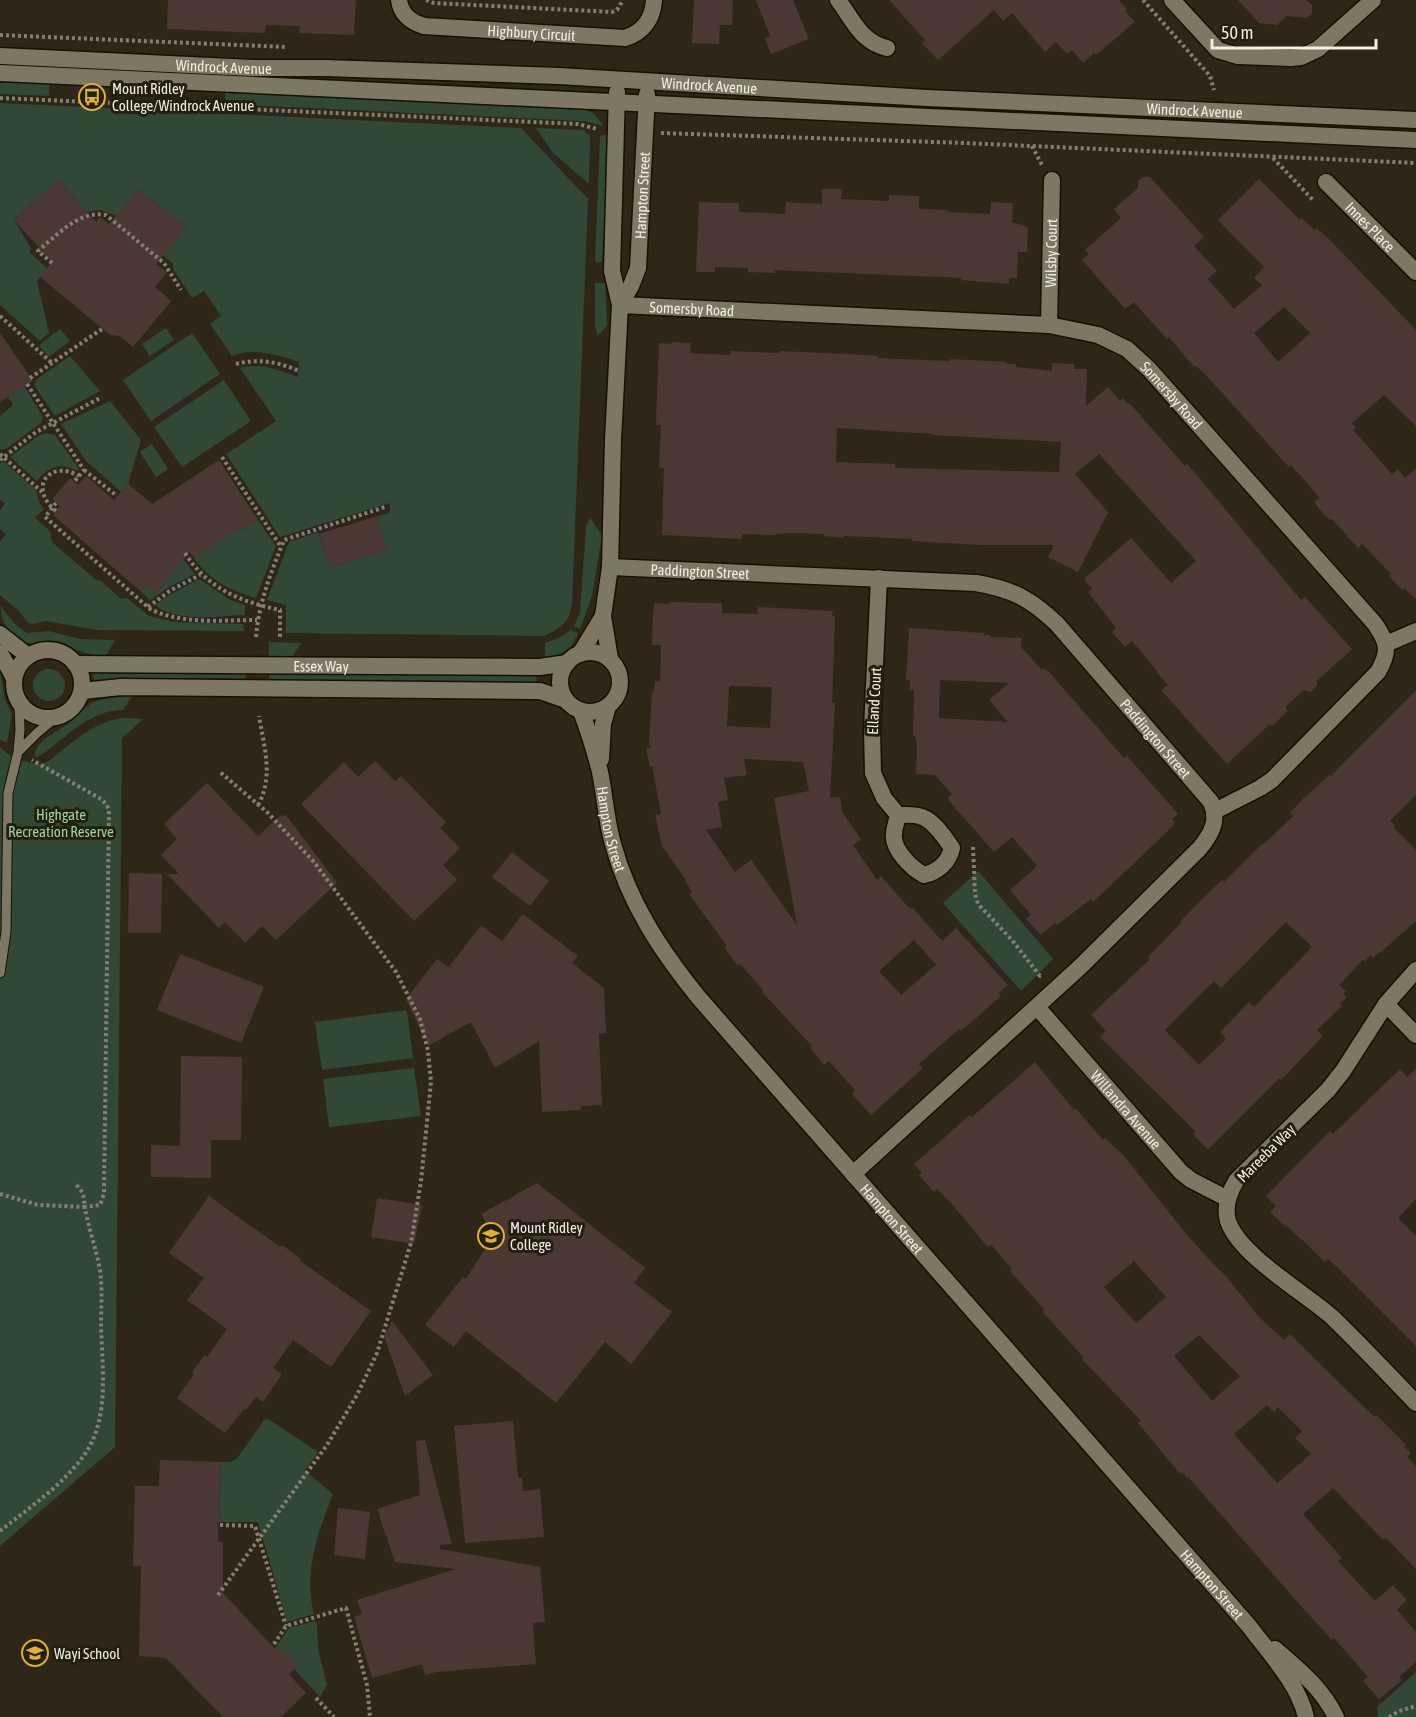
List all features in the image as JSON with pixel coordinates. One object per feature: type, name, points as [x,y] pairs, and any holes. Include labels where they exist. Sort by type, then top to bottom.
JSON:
[{"type":"street","name":"Highbury Circuit","points":[[399,0],[403,13],[415,23],[424,26],[626,38],[639,32],[646,25],[651,17],[654,0]]},
{"type":"street","points":[[838,0],[857,30],[867,40],[887,48]]},
{"type":"street","points":[[1172,0],[1218,50],[1238,56],[1291,58],[1301,57],[1318,49],[1373,0]]},
{"type":"street","name":"Windrock Avenue","points":[[0,56],[253,68],[384,70],[617,79],[927,98],[1416,120]]},
{"type":"street","name":"Windrock Avenue","points":[[0,73],[1416,140]]},
{"type":"street","name":"Hampton Street","points":[[610,659],[603,616],[610,567],[613,440],[620,305],[612,271],[617,79]]},
{"type":"street","name":"Hampton Street","points":[[620,305],[638,268],[647,81]]},
{"type":"street","name":"Wilsby Court","points":[[1049,325],[1052,180]]},
{"type":"street","name":"Innes Place","points":[[1326,182],[1416,272]]},
{"type":"street","name":"Somersby Road","points":[[620,305],[1049,325],[1098,335],[1127,349],[1149,369],[1367,615],[1382,634],[1386,644]]},
{"type":"street","name":"Paddington Street","points":[[610,567],[976,583],[1017,593],[1057,624],[1206,794],[1215,811]]},
{"type":"street","name":"Elland Court","points":[[879,578],[872,729],[873,773],[884,798],[898,815]]},
{"type":"street","name":"Hampton Street","points":[[574,659],[603,616]]},
{"type":"street","points":[[853,1174],[1037,1007],[1200,848],[1212,831],[1215,811],[1272,780],[1378,672],[1386,653],[1386,644],[1416,631]]},
{"type":"street","points":[[0,634],[28,656],[21,662],[13,687],[19,703],[35,716],[45,719],[55,718],[72,709],[82,691],[82,681],[75,664]]},
{"type":"street","name":"Essex Way","points":[[28,656],[38,651],[48,650],[68,656],[75,664],[540,668],[574,659]]},
{"type":"street","points":[[595,653],[610,659],[615,666],[620,683],[614,700],[600,711],[581,711],[566,700],[561,681],[574,659],[595,653]]},
{"type":"street","points":[[0,654],[14,678]]},
{"type":"street","name":"Essex Way","points":[[82,691],[121,687],[540,691],[566,700]]},
{"type":"street","name":"Hampton Street","points":[[600,772],[603,724],[608,706]]},
{"type":"street","name":"Hampton Street","points":[[581,711],[600,772],[605,813],[613,844],[636,906],[654,939],[699,998],[1249,1626],[1286,1676],[1304,1706],[1306,1717]]},
{"type":"street","name":"Mareeba Way","points":[[1228,1199],[1236,1181],[1328,1090],[1343,1071],[1386,1004],[1416,970]]},
{"type":"street","points":[[1386,1004],[1416,1035]]},
{"type":"street","name":"Willandra Avenue","points":[[1037,1007],[1181,1172],[1191,1180],[1228,1199]]},
{"type":"street","points":[[1228,1199],[1226,1211],[1229,1222],[1250,1250],[1266,1266],[1333,1318],[1416,1403]]},
{"type":"street","name":"Hampton Street","points":[[1249,1626],[1308,1677],[1336,1717]]},
{"type":"lane","points":[[0,973],[6,933],[8,793],[18,752],[19,703]]},
{"type":"lane","points":[[18,752],[55,718]]},
{"type":"path","points":[[426,0],[434,3],[612,12],[617,10],[623,0]]},
{"type":"path","points":[[1143,0],[1210,76],[1214,90]]},
{"type":"path","points":[[0,98],[567,124],[598,130],[617,129]]},
{"type":"path","points":[[646,132],[975,143],[1416,164]]},
{"type":"path","points":[[1273,158],[1313,200]]},
{"type":"path","points":[[52,262],[38,251],[78,219],[98,213],[106,215],[137,237],[164,263],[181,290]]},
{"type":"path","points":[[56,228],[61,232]]},
{"type":"path","points":[[0,316],[52,363]]},
{"type":"path","points":[[30,378],[102,329]]},
{"type":"path","points":[[236,364],[245,361],[281,363],[299,371]]},
{"type":"path","points":[[27,384],[84,470],[117,496]]},
{"type":"path","points":[[54,510],[46,502],[42,492],[1,457],[25,438],[102,397]]},
{"type":"path","points":[[222,457],[281,548]]},
{"type":"path","points":[[42,492],[44,482],[56,471],[65,470],[79,476]]},
{"type":"path","points":[[74,482],[84,470]]},
{"type":"path","points":[[56,503],[54,510],[45,517],[148,607],[163,615],[177,618],[257,620]]},
{"type":"path","points":[[256,637],[260,605],[284,540],[385,507]]},
{"type":"path","points":[[185,553],[200,575],[224,591],[280,610],[280,638]]},
{"type":"path","points":[[148,607],[171,590],[200,575]]},
{"type":"path","points":[[258,805],[264,795],[268,770],[260,716]]},
{"type":"path","points":[[0,1194],[38,1205],[85,1207],[100,1204],[104,1194],[109,811],[107,805],[100,799],[18,752]]},
{"type":"path","points":[[218,1595],[310,1471],[341,1424],[377,1353],[411,1243],[421,1181],[431,1082],[428,1051],[420,1019],[396,972],[314,862],[293,838],[220,772]]},
{"type":"path","points":[[973,847],[975,894],[978,904],[1012,940],[1040,976],[1049,968]]},
{"type":"path","points":[[0,1532],[71,1471],[94,1437],[98,1423],[103,1388],[101,1286],[99,1266],[83,1193],[75,1183]]},
{"type":"path","points":[[220,1525],[255,1526],[286,1626]]},
{"type":"path","points":[[274,1644],[286,1626],[346,1608],[367,1685],[370,1717]]},
{"type":"path","points":[[316,1698],[334,1717]]},
{"type":"path","points":[[1389,1717],[1416,1706]]},
{"type":"green space","points":[[0,80],[49,83],[49,96],[0,94]]},
{"type":"green space","points":[[226,90],[577,107],[593,113],[604,126],[583,121],[225,104]]},
{"type":"green space","points":[[0,103],[521,128],[588,199],[572,603],[569,615],[563,624],[543,636],[286,633],[286,605],[267,600],[289,542],[318,532],[330,568],[387,550],[377,516],[390,513],[390,503],[280,537],[226,454],[276,421],[240,368],[262,366],[298,377],[299,362],[257,352],[232,356],[210,324],[221,316],[204,291],[192,298],[173,269],[173,264],[163,255],[186,228],[139,189],[116,216],[101,210],[71,215],[81,205],[58,180],[14,220],[31,248],[29,252],[47,268],[37,281],[49,333],[40,341],[0,305]]},
{"type":"green space","points":[[536,128],[583,130],[590,136],[589,184],[552,152]]},
{"type":"green space","points":[[607,134],[608,163],[602,262],[595,262],[600,136]]},
{"type":"green space","points":[[595,283],[605,283],[607,325],[598,336],[595,326]]},
{"type":"green space","points":[[166,328],[174,340],[150,356],[142,344]]},
{"type":"green space","points":[[60,329],[70,341],[49,357],[39,345]]},
{"type":"green space","points":[[192,333],[220,374],[151,421],[123,380]]},
{"type":"green space","points":[[70,356],[100,391],[55,416],[34,385],[36,380]]},
{"type":"green space","points":[[224,380],[251,421],[182,467],[154,427]]},
{"type":"green space","points":[[24,386],[43,417],[41,423],[6,449],[0,449],[0,416],[13,405],[8,397]]},
{"type":"green space","points":[[110,401],[141,440],[128,484],[121,492],[86,461],[61,424]]},
{"type":"green space","points":[[46,433],[55,435],[79,469],[77,471],[66,467],[55,467],[37,481],[10,457],[38,436]]},
{"type":"green space","points":[[152,444],[168,469],[156,477],[140,452]]},
{"type":"green space","points":[[3,461],[36,490],[39,502],[44,509],[35,518],[50,531],[52,542],[121,599],[127,598],[149,616],[174,622],[243,624],[244,631],[97,630],[46,621],[28,623],[18,610],[0,595],[0,541],[6,534],[0,529],[0,511],[5,503],[0,500],[0,464]]},
{"type":"green space","points":[[225,516],[237,533],[258,520],[276,546],[256,598],[221,584],[194,558],[231,532]]},
{"type":"green space","points":[[590,518],[602,535],[592,596],[580,629],[574,626],[580,613],[586,526]]},
{"type":"green space","points":[[182,558],[195,574],[150,600],[140,591],[146,584],[156,592]]},
{"type":"green space","points":[[199,579],[230,600],[245,605],[245,615],[186,616],[164,611],[155,605]]},
{"type":"green space","points":[[1,607],[15,624],[27,633],[49,631],[79,639],[115,640],[106,656],[76,650],[57,641],[23,642],[8,630]]},
{"type":"green space","points":[[571,630],[578,633],[569,647],[556,656],[545,659],[545,643]]},
{"type":"green space","points":[[269,642],[301,643],[291,659],[269,658]]},
{"type":"green space","points":[[49,669],[61,673],[65,685],[61,697],[49,701],[37,697],[33,685],[37,673]]},
{"type":"green space","points":[[0,671],[5,700],[12,714],[7,743],[0,740]]},
{"type":"green space","points":[[92,671],[112,674],[245,673],[245,679],[119,678],[95,682]]},
{"type":"green space","points":[[269,674],[536,676],[537,682],[269,680]]},
{"type":"green space","points":[[133,695],[123,710],[107,712],[84,722],[45,753],[34,756],[44,740],[92,703]]},
{"type":"green space","name":"Highgate Recreation Reserve","points":[[123,718],[143,719],[122,738],[115,1447],[0,1546],[0,747],[22,760],[36,764],[47,762],[90,730],[106,722]]},
{"type":"green space","points":[[978,871],[1053,959],[1021,991],[943,903]]},
{"type":"green space","points":[[407,1010],[413,1058],[322,1070],[315,1022]]},
{"type":"green space","points":[[414,1068],[421,1116],[329,1127],[323,1079]]},
{"type":"green space","points":[[268,1419],[318,1452],[305,1471],[333,1494],[317,1538],[311,1568],[310,1583],[314,1614],[287,1622],[258,1522],[219,1522],[221,1462],[231,1462],[237,1459],[264,1420]]},
{"type":"green space","points":[[315,1621],[318,1649],[327,1685],[320,1697],[294,1669],[279,1647],[276,1650],[275,1648],[289,1628]]},
{"type":"green space","points":[[1416,1672],[1416,1717],[1378,1717],[1377,1707]]},
{"type":"building","points":[[168,0],[356,0],[354,35],[299,33],[300,26],[266,25],[265,33],[167,29]]},
{"type":"building","points":[[694,0],[733,0],[732,25],[720,25],[719,44],[692,43]]},
{"type":"building","points":[[756,0],[793,0],[809,39],[771,54],[765,38],[770,36]]},
{"type":"building","points":[[889,0],[1119,0],[1135,22],[1083,63],[1072,50],[1067,54],[1056,42],[1045,52],[1012,13],[1003,21],[994,10],[938,60],[922,43],[925,40]]},
{"type":"building","points":[[1238,0],[1306,0],[1312,5],[1312,14],[1306,18],[1287,16],[1277,25],[1259,23]]},
{"type":"building","points":[[1143,177],[1150,177],[1204,237],[1194,246],[1217,271],[1208,279],[1234,309],[1262,285],[1254,278],[1264,267],[1218,220],[1259,179],[1300,220],[1302,218],[1314,230],[1316,228],[1330,240],[1416,330],[1416,426],[1384,395],[1352,423],[1356,427],[1353,430],[1392,474],[1398,469],[1405,478],[1416,468],[1416,599],[1404,588],[1402,590],[1389,576],[1391,574],[1362,544],[1358,548],[1332,519],[1326,517],[1314,502],[1320,498],[1205,374],[1196,366],[1194,367],[1169,337],[1167,339],[1134,302],[1125,309],[1082,260],[1089,254],[1085,250],[1121,218],[1114,209],[1138,188],[1138,181]],"holes":[[[1284,307],[1310,333],[1278,362],[1254,333]]]},
{"type":"building","points":[[58,180],[96,222],[100,217],[109,224],[139,189],[186,228],[156,264],[167,272],[155,287],[171,301],[133,347],[120,336],[110,335],[40,277],[52,262],[14,220]]},
{"type":"building","points":[[822,189],[842,189],[841,199],[889,201],[889,195],[919,196],[919,209],[949,210],[948,212],[990,214],[991,202],[1013,203],[1012,222],[1028,227],[1027,252],[1018,252],[1017,278],[1009,278],[1009,284],[961,280],[961,278],[775,270],[775,273],[748,272],[748,268],[715,267],[715,272],[696,272],[699,202],[739,203],[739,212],[785,214],[786,202],[822,204]]},
{"type":"building","points":[[0,333],[33,381],[0,402]]},
{"type":"building","points":[[672,342],[691,343],[690,353],[730,355],[730,351],[779,353],[779,351],[870,355],[878,356],[878,358],[1007,362],[1007,364],[1016,364],[1016,367],[1052,371],[1052,363],[1074,364],[1074,369],[1087,369],[1086,406],[1108,387],[1120,401],[1123,398],[1130,404],[1185,466],[1187,464],[1196,474],[1301,600],[1305,597],[1352,649],[1317,681],[1317,686],[1310,692],[1304,690],[1285,707],[1288,711],[1272,726],[1270,724],[1227,764],[1161,690],[1168,685],[1132,641],[1125,647],[1112,632],[1116,628],[1088,592],[1092,589],[1084,579],[1131,538],[1171,583],[1196,561],[1099,454],[1075,474],[1108,512],[1078,572],[1048,557],[1054,545],[980,545],[790,533],[742,534],[742,539],[662,535],[664,468],[659,468],[661,425],[656,425],[659,343],[672,344]],"holes":[[[837,428],[1061,442],[1059,472],[895,468],[895,464],[836,462]]]},
{"type":"building","points":[[219,460],[258,520],[237,533],[235,530],[194,558],[190,552],[156,593],[146,584],[140,591],[53,515],[60,506],[52,499],[70,478],[78,485],[86,476],[114,500],[128,484],[152,504]]},
{"type":"building","points":[[377,516],[387,550],[330,568],[319,534]]},
{"type":"building","points":[[669,602],[722,603],[722,613],[757,614],[758,607],[833,611],[832,616],[835,617],[832,703],[835,703],[830,798],[840,797],[842,811],[861,840],[853,845],[877,880],[881,876],[942,941],[956,928],[1008,985],[999,993],[1001,996],[919,1064],[923,1068],[871,1115],[852,1094],[855,1090],[829,1061],[824,1065],[810,1048],[812,1046],[762,992],[763,990],[742,966],[737,965],[724,947],[727,946],[689,894],[692,892],[686,880],[662,846],[655,815],[661,814],[652,766],[650,767],[646,749],[651,748],[649,740],[652,692],[654,692],[655,681],[660,682],[661,645],[652,645],[654,603],[669,604]],"holes":[[[729,686],[772,687],[770,728],[727,726]],[[744,759],[803,762],[809,791],[774,798],[797,925],[751,860],[735,872],[706,830],[722,827],[718,802],[728,800],[724,778],[747,775]],[[914,940],[936,965],[901,995],[879,971]]]},
{"type":"building","points":[[909,628],[984,633],[984,635],[991,635],[990,637],[1022,638],[1021,647],[1042,670],[1043,668],[1049,672],[1124,758],[1127,756],[1178,814],[1172,819],[1175,823],[1093,902],[1091,899],[1041,935],[1026,919],[1031,915],[1010,890],[1037,866],[1012,837],[994,852],[951,803],[948,798],[952,794],[935,775],[916,774],[917,743],[913,736],[914,690],[909,690],[910,680],[906,680]],"holes":[[[940,680],[1009,683],[989,700],[1008,722],[939,718]]]},
{"type":"building","points":[[1416,691],[1416,795],[1390,821],[1416,850],[1416,921],[1380,953],[1373,958],[1370,956],[1365,961],[1363,960],[1339,985],[1346,991],[1343,994],[1347,997],[1340,1004],[1342,1006],[1317,1030],[1323,1036],[1281,1080],[1279,1078],[1208,1149],[1193,1134],[1196,1132],[1100,1037],[1106,1031],[1091,1015],[1150,959],[1148,957],[1194,907],[1263,845],[1293,816],[1290,813],[1303,799],[1329,775],[1331,776]],"holes":[[[1286,922],[1312,947],[1254,1007],[1249,1002],[1220,1032],[1226,1039],[1199,1065],[1165,1030],[1214,981],[1221,988]]]},
{"type":"building","points":[[375,761],[395,781],[401,776],[446,822],[440,828],[460,848],[443,865],[457,880],[414,921],[301,804],[344,762],[358,777]]},
{"type":"building","points":[[207,783],[258,836],[281,815],[282,817],[286,815],[337,883],[276,940],[262,926],[245,943],[225,922],[219,928],[167,874],[179,874],[161,855],[177,839],[164,824]]},
{"type":"building","points":[[512,852],[549,881],[530,906],[492,877]]},
{"type":"building","points":[[129,873],[162,874],[161,933],[128,933]]},
{"type":"building","points":[[523,914],[578,956],[572,963],[604,988],[606,1033],[599,1034],[602,1105],[581,1106],[581,1110],[542,1112],[539,1041],[495,1068],[471,1022],[428,1046],[406,999],[437,959],[449,967],[481,925],[502,941]]},
{"type":"building","points":[[180,954],[264,987],[241,1043],[157,1010]]},
{"type":"building","points":[[181,1056],[242,1057],[241,1140],[211,1140],[211,1178],[151,1177],[151,1145],[180,1146]]},
{"type":"building","points":[[1035,1062],[1074,1110],[1076,1109],[1103,1140],[1105,1138],[1124,1156],[1183,1230],[1225,1275],[1259,1317],[1284,1340],[1290,1334],[1374,1417],[1376,1415],[1406,1445],[1404,1447],[1411,1453],[1407,1457],[1416,1466],[1416,1569],[1386,1538],[1383,1540],[1333,1488],[1303,1514],[1342,1558],[1338,1561],[1375,1601],[1393,1585],[1407,1600],[1397,1610],[1416,1632],[1416,1662],[1399,1677],[1402,1680],[1379,1699],[1363,1681],[1368,1677],[1334,1638],[1332,1640],[1293,1597],[1188,1477],[1182,1472],[1180,1474],[1138,1423],[1141,1421],[1082,1359],[1084,1358],[1042,1311],[1044,1309],[1010,1271],[1012,1269],[991,1245],[988,1247],[951,1203],[937,1189],[934,1192],[919,1175],[922,1173],[914,1164],[970,1115],[972,1117]],"holes":[[[1134,1261],[1166,1297],[1136,1323],[1104,1287]],[[1199,1335],[1240,1376],[1212,1401],[1174,1356]],[[1267,1405],[1274,1412],[1278,1407],[1302,1431],[1295,1438],[1311,1454],[1277,1483],[1234,1434]]]},
{"type":"building","points":[[1400,1069],[1407,1077],[1416,1069],[1416,1199],[1398,1218],[1416,1236],[1416,1346],[1337,1267],[1328,1259],[1325,1262],[1270,1212],[1276,1206],[1266,1196],[1330,1131],[1333,1134]]},
{"type":"building","points":[[537,1183],[645,1268],[634,1283],[672,1312],[631,1364],[605,1342],[556,1403],[466,1331],[454,1347],[425,1325],[463,1277],[466,1279],[485,1249],[491,1232],[481,1214]]},
{"type":"building","points":[[209,1196],[280,1247],[282,1245],[301,1259],[300,1261],[371,1311],[331,1367],[293,1340],[273,1368],[282,1374],[263,1402],[256,1397],[225,1433],[177,1398],[194,1374],[192,1372],[205,1355],[207,1357],[227,1329],[187,1300],[204,1278],[169,1253]]},
{"type":"building","points":[[377,1198],[422,1205],[414,1244],[371,1237]]},
{"type":"building","points":[[392,1321],[433,1375],[405,1396],[384,1336]]},
{"type":"building","points":[[513,1421],[518,1478],[522,1478],[523,1491],[540,1489],[544,1537],[465,1543],[454,1426]]},
{"type":"building","points":[[425,1440],[452,1544],[440,1545],[440,1549],[540,1567],[545,1622],[533,1623],[536,1664],[436,1672],[425,1675],[422,1664],[372,1678],[354,1617],[362,1614],[357,1600],[456,1569],[395,1562],[377,1509],[420,1495],[416,1441]]},
{"type":"building","points":[[160,1460],[221,1462],[218,1542],[223,1542],[223,1593],[276,1650],[280,1646],[298,1666],[289,1674],[306,1693],[281,1717],[223,1717],[166,1658],[139,1656],[141,1566],[133,1566],[135,1486],[159,1486]]},
{"type":"building","points":[[338,1508],[370,1512],[365,1559],[334,1555]]},
{"type":"place","name":"Mount Ridley College/Windrock Avenue","points":[[92,97]]},
{"type":"place","name":"Mount Ridley College","points":[[491,1236]]},
{"type":"place","name":"Wayi School","points":[[35,1653]]}]
